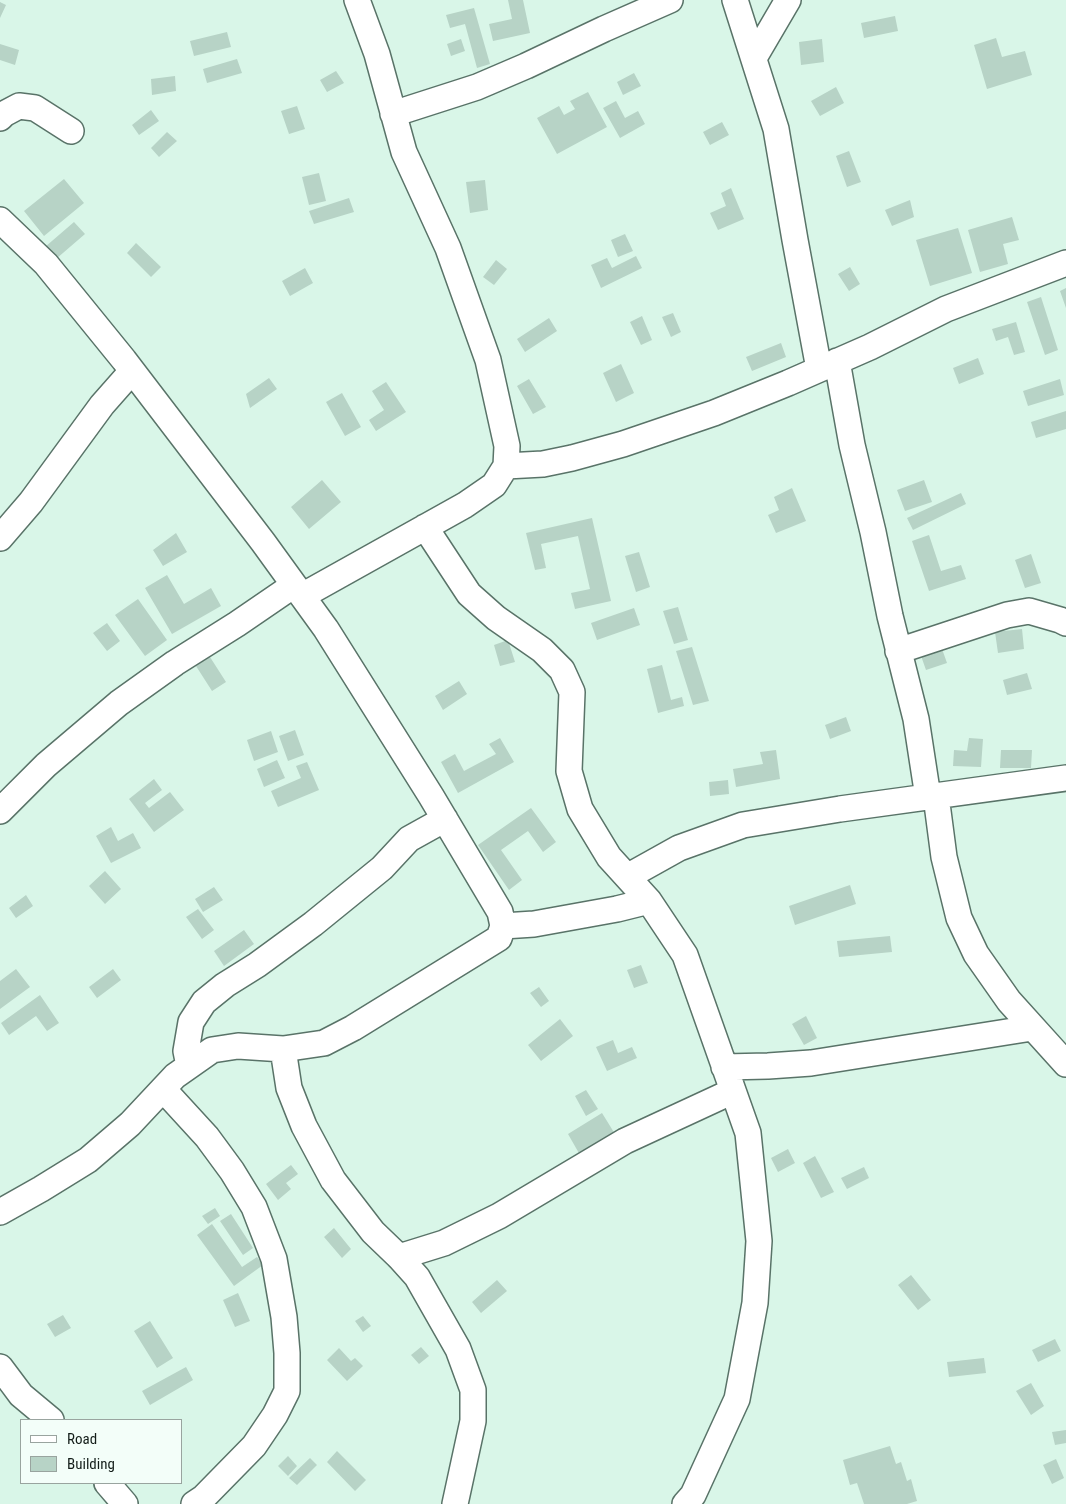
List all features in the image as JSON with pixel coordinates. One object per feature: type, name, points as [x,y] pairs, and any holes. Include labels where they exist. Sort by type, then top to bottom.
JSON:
[{"type":"street","points":[[0,812],[46,765],[118,703],[174,663],[237,624],[298,590],[465,505],[494,485],[506,466],[507,446],[488,360],[448,248],[404,152],[377,54],[357,0]]},
{"type":"street","points":[[394,114],[477,87],[670,0]]},
{"type":"street","points":[[735,0],[776,129],[795,240],[828,365],[852,445],[898,650],[916,719],[944,858],[959,918],[976,954],[1010,1001],[1066,1064]]},
{"type":"street","points":[[754,58],[788,0]]},
{"type":"street","points":[[0,118],[19,106],[35,108],[71,131]]},
{"type":"street","points":[[0,220],[46,264],[132,371],[326,628],[445,819],[500,912],[503,926],[499,938],[353,1028],[324,1043],[284,1049],[238,1046],[212,1050],[175,1076],[130,1124],[88,1160],[0,1212]]},
{"type":"street","points":[[506,466],[543,464],[572,458],[623,444],[714,413],[870,347],[946,309],[1066,263]]},
{"type":"street","points":[[0,538],[31,502],[102,405],[132,371]]},
{"type":"street","points":[[425,527],[470,594],[496,618],[542,650],[562,670],[572,692],[569,771],[580,809],[609,857],[649,901],[685,955],[748,1133],[759,1241],[755,1303],[737,1399],[693,1495],[685,1504]]},
{"type":"street","points":[[898,650],[1007,615],[1029,611],[1066,623]]},
{"type":"street","points":[[627,877],[679,848],[743,825],[840,809],[1066,778]]},
{"type":"street","points":[[189,1066],[186,1051],[191,1022],[204,1002],[225,985],[257,966],[313,924],[382,868],[409,839],[445,819]]},
{"type":"street","points":[[503,926],[534,924],[617,909],[649,901]]},
{"type":"street","points":[[724,1067],[810,1063],[1032,1028]]},
{"type":"street","points":[[284,1049],[289,1088],[304,1126],[334,1180],[373,1232],[417,1277],[458,1349],[473,1390],[473,1421],[455,1504]]},
{"type":"street","points":[[163,1089],[207,1137],[232,1171],[254,1207],[274,1259],[284,1317],[287,1353],[287,1391],[275,1415],[254,1446],[203,1498],[194,1504]]},
{"type":"street","points":[[399,1257],[444,1243],[499,1216],[625,1141],[733,1091]]},
{"type":"street","points":[[0,1367],[21,1394],[50,1419]]},
{"type":"street","points":[[108,1484],[125,1504]]},
{"type":"building","points":[[508,0],[523,0],[530,33],[493,41],[489,24],[512,19]]},
{"type":"building","points":[[0,2],[6,5],[0,18]]},
{"type":"building","points":[[474,8],[490,64],[477,68],[465,24],[450,28],[446,15]]},
{"type":"building","points":[[895,16],[898,31],[864,38],[861,23]]},
{"type":"building","points":[[227,32],[231,47],[194,56],[190,41]]},
{"type":"building","points":[[996,38],[1002,57],[1025,51],[1032,75],[987,89],[974,45]]},
{"type":"building","points":[[461,39],[465,51],[451,56],[447,44]]},
{"type":"building","points":[[822,39],[824,62],[801,65],[799,42]]},
{"type":"building","points":[[0,44],[19,50],[15,65],[0,60]]},
{"type":"building","points":[[237,59],[242,73],[207,83],[203,69]]},
{"type":"building","points":[[336,71],[344,83],[327,92],[320,80]]},
{"type":"building","points":[[634,73],[641,86],[623,95],[617,82]]},
{"type":"building","points":[[175,76],[176,91],[152,95],[151,79]]},
{"type":"building","points":[[836,87],[844,103],[820,116],[811,101]]},
{"type":"building","points":[[588,92],[607,127],[557,154],[537,118],[559,106],[564,115],[575,109],[570,101]]},
{"type":"building","points":[[616,101],[625,118],[638,111],[645,124],[620,138],[603,108]]},
{"type":"building","points":[[297,106],[305,129],[289,134],[281,111]]},
{"type":"building","points":[[151,110],[159,121],[139,135],[132,125]]},
{"type":"building","points":[[722,122],[729,135],[710,145],[703,132]]},
{"type":"building","points":[[167,132],[177,141],[159,157],[151,148]]},
{"type":"building","points":[[849,151],[861,182],[847,187],[836,156]]},
{"type":"building","points":[[319,173],[326,201],[309,205],[302,177]]},
{"type":"building","points":[[64,179],[84,203],[44,236],[24,211]]},
{"type":"building","points":[[485,180],[488,210],[470,213],[466,182]]},
{"type":"building","points":[[731,188],[744,219],[718,230],[710,213],[726,206],[721,193]]},
{"type":"building","points":[[349,198],[354,212],[314,224],[309,211]]},
{"type":"building","points":[[910,200],[914,217],[892,226],[885,210]]},
{"type":"building","points":[[1012,217],[1019,240],[1003,244],[1008,264],[980,272],[968,230]]},
{"type":"building","points":[[74,222],[85,234],[56,259],[45,247]]},
{"type":"building","points":[[958,228],[972,273],[930,286],[916,240]]},
{"type":"building","points":[[625,234],[633,251],[618,257],[611,240]]},
{"type":"building","points":[[136,243],[161,267],[151,277],[127,253]]},
{"type":"building","points":[[636,256],[642,268],[601,288],[591,265],[607,258],[612,268]]},
{"type":"building","points":[[496,260],[507,269],[494,285],[483,277]]},
{"type":"building","points":[[850,267],[860,284],[849,291],[838,274]]},
{"type":"building","points":[[305,268],[313,283],[290,296],[282,281]]},
{"type":"building","points":[[1066,288],[1066,308],[1060,291]]},
{"type":"building","points":[[1041,297],[1058,350],[1045,355],[1027,302]]},
{"type":"building","points":[[673,313],[681,332],[671,337],[662,317]]},
{"type":"building","points":[[642,316],[652,340],[641,345],[630,322]]},
{"type":"building","points":[[549,318],[557,331],[525,352],[517,339]]},
{"type":"building","points":[[1016,322],[1025,352],[1014,355],[1008,337],[996,341],[992,329]]},
{"type":"building","points":[[781,343],[786,357],[752,371],[746,357]]},
{"type":"building","points":[[978,358],[984,374],[959,384],[953,368]]},
{"type":"building","points":[[621,364],[634,393],[616,402],[603,373]]},
{"type":"building","points":[[269,378],[277,389],[250,408],[246,394]]},
{"type":"building","points":[[529,379],[546,407],[533,414],[517,386]]},
{"type":"building","points":[[1060,379],[1064,395],[1028,406],[1023,391]]},
{"type":"building","points":[[386,382],[406,412],[376,431],[369,420],[384,410],[372,391]]},
{"type":"building","points":[[342,393],[361,427],[345,436],[326,402]]},
{"type":"building","points":[[1066,411],[1066,429],[1036,438],[1031,422]]},
{"type":"building","points":[[322,480],[341,502],[309,529],[291,507]]},
{"type":"building","points":[[924,480],[932,502],[905,511],[897,490]]},
{"type":"building","points":[[792,488],[806,521],[776,533],[768,515],[779,510],[774,497]]},
{"type":"building","points":[[961,493],[966,504],[913,530],[907,518]]},
{"type":"building","points":[[592,518],[611,601],[575,609],[571,593],[590,589],[578,536],[541,544],[546,568],[535,570],[526,533]]},
{"type":"building","points":[[176,533],[187,552],[163,566],[153,550]]},
{"type":"building","points":[[929,535],[941,571],[961,565],[966,579],[929,591],[912,541]]},
{"type":"building","points":[[639,552],[650,587],[636,592],[625,556]]},
{"type":"building","points":[[1031,554],[1041,583],[1025,588],[1015,560]]},
{"type":"building","points":[[167,575],[184,604],[211,588],[221,606],[172,634],[145,588]]},
{"type":"building","points":[[138,599],[167,640],[145,656],[115,615]]},
{"type":"building","points":[[678,607],[688,640],[674,644],[663,611]]},
{"type":"building","points":[[634,608],[640,625],[597,640],[591,623]]},
{"type":"building","points":[[107,623],[120,641],[107,651],[93,633]]},
{"type":"building","points":[[1022,629],[1024,649],[998,653],[995,632]]},
{"type":"building","points":[[508,640],[515,662],[500,666],[494,645]]},
{"type":"building","points":[[941,646],[947,663],[926,670],[920,653]]},
{"type":"building","points":[[692,647],[709,701],[693,705],[676,651]]},
{"type":"building","points":[[210,657],[226,682],[212,691],[196,666]]},
{"type":"building","points":[[662,665],[671,700],[682,697],[684,706],[658,713],[647,669]]},
{"type":"building","points":[[1027,673],[1032,689],[1007,695],[1003,680]]},
{"type":"building","points":[[459,681],[467,694],[443,710],[435,696]]},
{"type":"building","points":[[846,717],[851,731],[830,739],[825,725]]},
{"type":"building","points":[[295,730],[304,755],[288,761],[279,736]]},
{"type":"building","points":[[271,731],[278,752],[254,761],[247,740]]},
{"type":"building","points":[[500,738],[514,762],[458,793],[441,762],[455,754],[464,771],[496,754],[489,744]]},
{"type":"building","points":[[969,738],[983,739],[981,767],[953,766],[954,750],[967,751]]},
{"type":"building","points":[[776,750],[780,779],[736,787],[733,769],[763,764],[760,752]]},
{"type":"building","points":[[1001,750],[1032,750],[1031,768],[1000,768]]},
{"type":"building","points":[[277,760],[285,778],[264,787],[257,769]]},
{"type":"building","points":[[307,762],[319,790],[278,807],[271,791],[301,778],[296,766]]},
{"type":"building","points":[[154,779],[162,790],[145,803],[149,808],[170,792],[184,810],[154,832],[129,799]]},
{"type":"building","points":[[728,780],[729,794],[710,796],[709,782]]},
{"type":"building","points":[[531,808],[556,842],[543,852],[528,831],[501,850],[522,880],[509,890],[478,845]]},
{"type":"building","points":[[111,827],[118,841],[133,833],[141,848],[111,863],[96,836]]},
{"type":"building","points":[[105,871],[121,889],[105,904],[89,886]]},
{"type":"building","points":[[850,885],[856,904],[795,925],[789,906]]},
{"type":"building","points":[[214,887],[223,900],[203,912],[195,899]]},
{"type":"building","points":[[26,895],[33,906],[16,918],[9,908]]},
{"type":"building","points":[[198,909],[214,930],[202,939],[186,917]]},
{"type":"building","points":[[244,930],[254,944],[224,966],[214,951]]},
{"type":"building","points":[[890,936],[892,952],[839,957],[837,941]]},
{"type":"building","points":[[641,965],[648,983],[634,988],[627,970]]},
{"type":"building","points":[[16,969],[30,987],[0,1009],[0,981]]},
{"type":"building","points":[[113,969],[121,980],[97,998],[89,987]]},
{"type":"building","points":[[539,987],[549,1001],[541,1007],[530,993]]},
{"type":"building","points":[[40,995],[59,1023],[47,1031],[36,1016],[9,1035],[1,1023]]},
{"type":"building","points":[[806,1016],[817,1038],[804,1045],[792,1024]]},
{"type":"building","points":[[560,1019],[573,1036],[541,1061],[528,1045]]},
{"type":"building","points":[[613,1040],[618,1053],[632,1047],[637,1058],[607,1071],[596,1047]]},
{"type":"building","points":[[586,1090],[598,1109],[586,1116],[575,1096]]},
{"type":"building","points":[[602,1113],[615,1134],[580,1155],[568,1134]]},
{"type":"building","points":[[788,1149],[795,1163],[778,1172],[771,1158]]},
{"type":"building","points":[[815,1156],[834,1192],[821,1198],[803,1163]]},
{"type":"building","points":[[291,1165],[298,1174],[286,1183],[291,1189],[278,1200],[266,1184]]},
{"type":"building","points":[[864,1167],[869,1178],[847,1189],[841,1178]]},
{"type":"building","points":[[215,1208],[220,1216],[208,1224],[202,1216]]},
{"type":"building","points":[[231,1214],[253,1248],[243,1255],[220,1221]]},
{"type":"building","points":[[212,1224],[242,1267],[257,1257],[263,1265],[234,1286],[197,1235]]},
{"type":"building","points":[[334,1228],[351,1249],[342,1258],[324,1237]]},
{"type":"building","points":[[911,1275],[931,1300],[918,1310],[898,1285]]},
{"type":"building","points":[[497,1280],[507,1291],[481,1313],[472,1302]]},
{"type":"building","points":[[238,1293],[250,1321],[235,1327],[223,1300]]},
{"type":"building","points":[[63,1315],[71,1328],[55,1337],[47,1324]]},
{"type":"building","points":[[363,1316],[371,1326],[363,1332],[355,1321]]},
{"type":"building","points":[[150,1321],[173,1358],[157,1368],[134,1331]]},
{"type":"building","points":[[1055,1339],[1061,1351],[1038,1362],[1032,1350]]},
{"type":"building","points":[[421,1347],[429,1356],[419,1364],[411,1355]]},
{"type":"building","points":[[339,1348],[351,1361],[355,1358],[363,1366],[347,1381],[327,1360]]},
{"type":"building","points":[[984,1358],[986,1373],[949,1377],[947,1362]]},
{"type":"building","points":[[186,1367],[193,1380],[150,1405],[142,1391]]},
{"type":"building","points":[[1031,1383],[1044,1406],[1031,1415],[1016,1391]]},
{"type":"building","points":[[1066,1430],[1066,1443],[1055,1445],[1052,1432]]},
{"type":"building","points":[[890,1446],[896,1464],[901,1462],[907,1481],[911,1479],[917,1501],[907,1504],[864,1504],[857,1483],[850,1485],[843,1460]]},
{"type":"building","points":[[337,1451],[366,1480],[355,1491],[327,1462]]},
{"type":"building","points":[[288,1456],[297,1466],[288,1476],[278,1466]]},
{"type":"building","points":[[310,1458],[317,1465],[297,1485],[289,1478]]},
{"type":"building","points":[[1056,1459],[1064,1478],[1052,1484],[1043,1465]]}]
